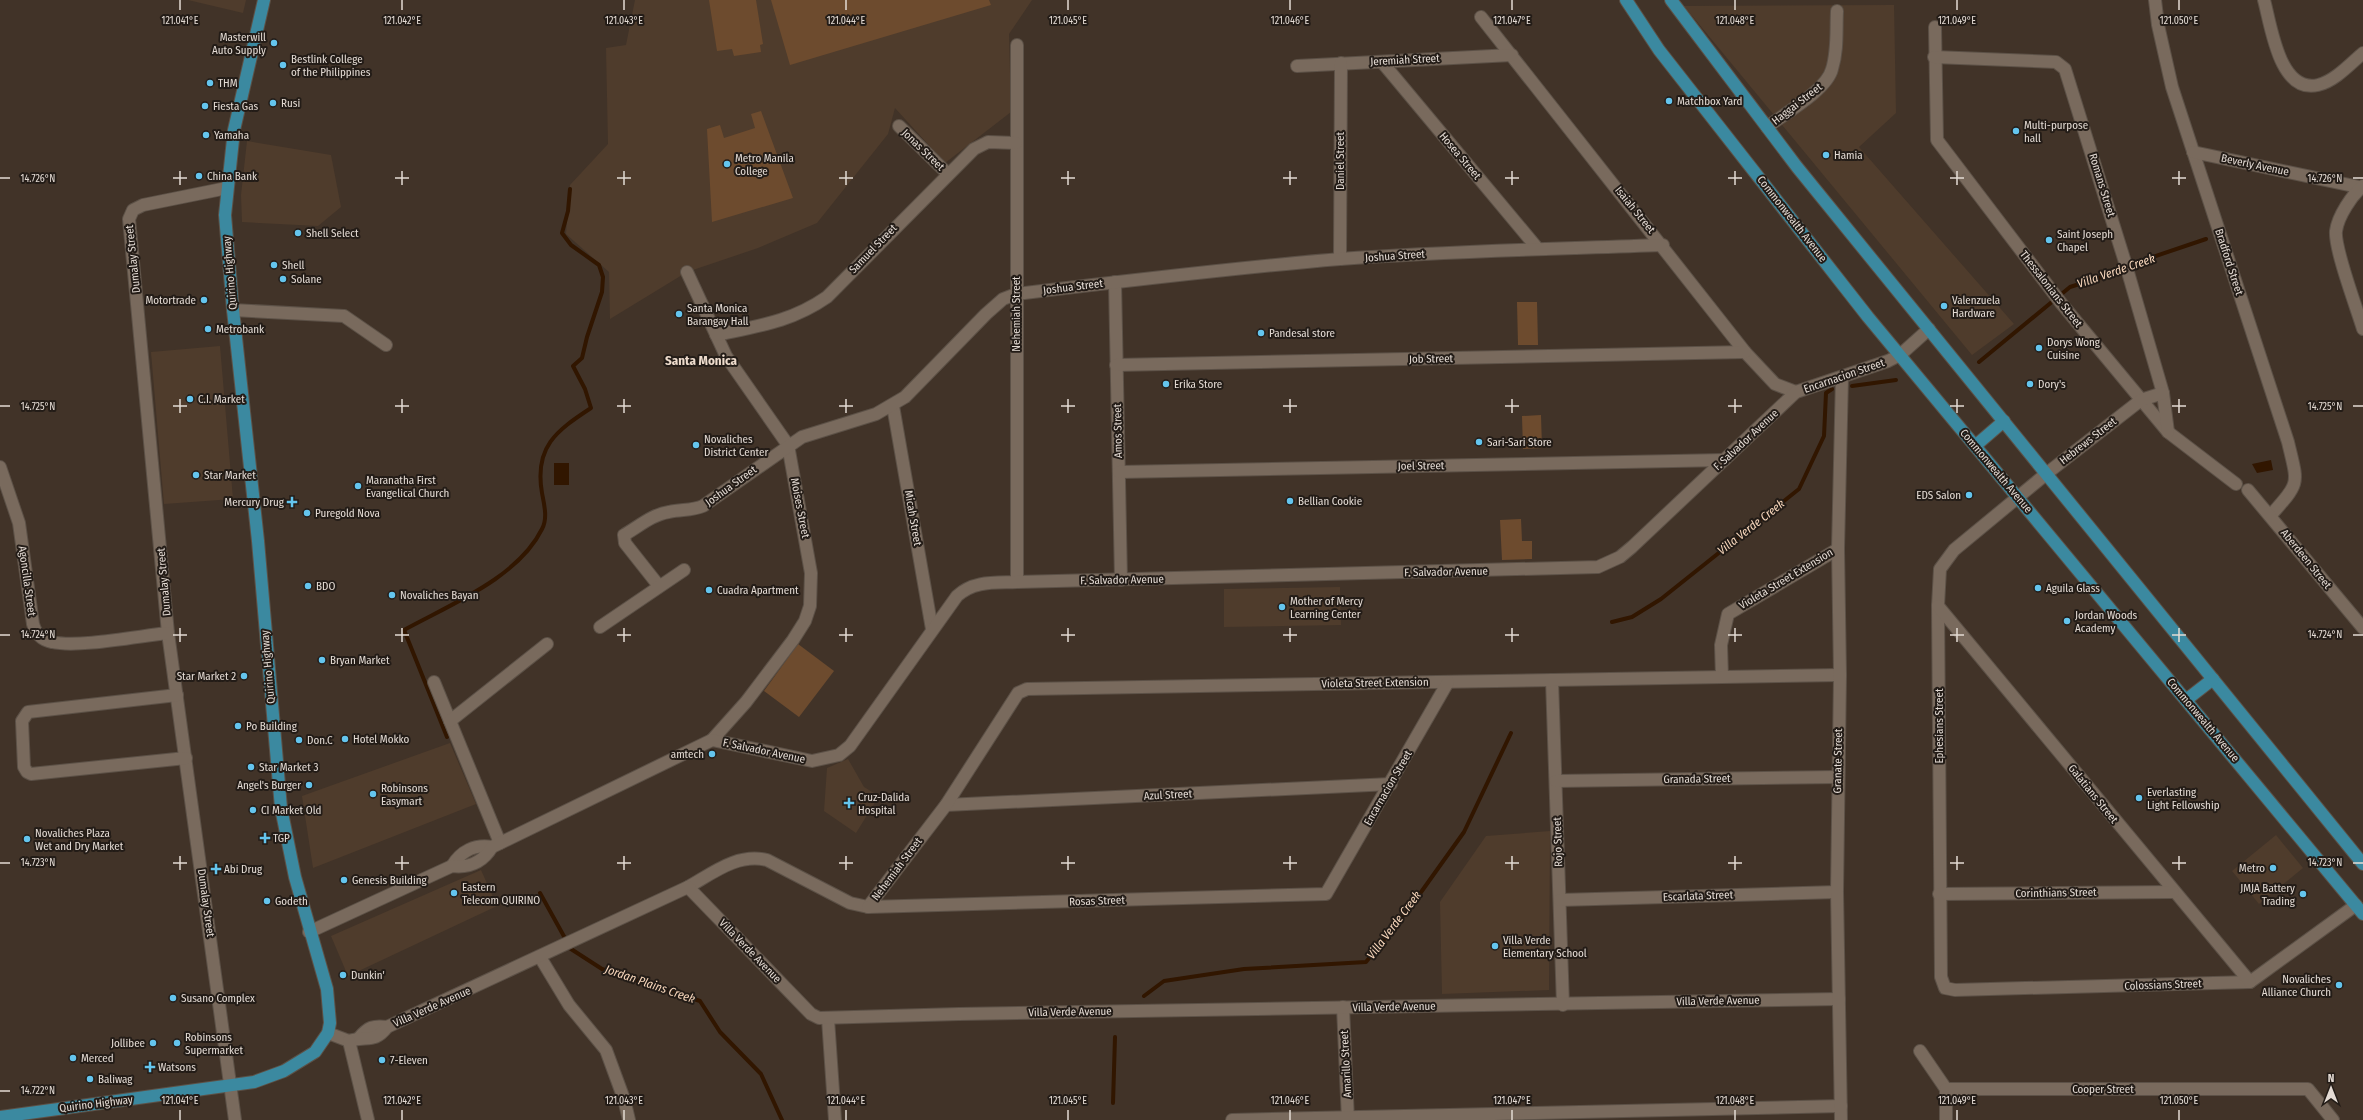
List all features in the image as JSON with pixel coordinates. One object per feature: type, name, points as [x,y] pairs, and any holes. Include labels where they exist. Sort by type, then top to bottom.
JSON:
[{"type":"main road","name":"Quirino Highway","points":[[0,1117],[231,1087],[270,1077],[299,1063],[315,1052],[328,1032],[330,1011],[328,995],[309,932],[295,877],[281,804],[258,541],[233,310],[225,215],[234,130],[264,0]]},
{"type":"main road","name":"Commonwealth Avenue","points":[[1626,0],[1659,50],[1900,355],[2359,909]]},
{"type":"main road","points":[[1671,0],[1767,127],[2046,474],[2363,864]]},
{"type":"main road","points":[[1975,446],[2004,422]]},
{"type":"main road","points":[[2186,700],[2213,679]]},
{"type":"street","name":"Bradford Street","points":[[2155,0],[2158,25],[2172,87],[2288,442],[2297,480],[2290,494],[2271,515]]},
{"type":"street","points":[[2264,0],[2282,65],[2294,80],[2304,86],[2317,85],[2331,79],[2363,53]]},
{"type":"street","name":"Haggai Street","points":[[1767,127],[1825,82],[1832,70],[1835,53],[1837,11]]},
{"type":"street","name":"Isaiah Street","points":[[1481,17],[1663,245],[1745,352],[1772,381],[1796,392]]},
{"type":"street","name":"Thessalonians Street","points":[[1935,27],[1934,57],[1938,140],[2052,293],[2168,432],[2236,484]]},
{"type":"street","name":"Nehemiah Street","points":[[1017,45],[1017,582]]},
{"type":"street","name":"Jeremiah Street","points":[[1298,66],[1512,55]]},
{"type":"street","name":"Romans Street","points":[[1934,57],[2056,62],[2065,69],[2129,274],[2163,393],[2168,432]]},
{"type":"street","name":"Hosea Street","points":[[1382,62],[1538,249]]},
{"type":"street","name":"Daniel Street","points":[[1340,259],[1341,64]]},
{"type":"street","name":"Jonas Street","points":[[899,126],[948,173]]},
{"type":"street","name":"Samuel Street","points":[[716,335],[782,321],[797,315],[827,297],[948,173],[981,144],[996,142],[1016,143]]},
{"type":"street","name":"Beverly Avenue","points":[[2193,152],[2362,187]]},
{"type":"street","points":[[2362,187],[2341,216],[2336,231],[2338,248],[2363,329]]},
{"type":"street","name":"Dumalay Street","points":[[227,188],[143,205],[133,210],[129,219],[168,632],[235,1120]]},
{"type":"street","name":"Joshua Street","points":[[659,586],[625,543],[624,535],[656,516],[668,512],[693,510],[703,506],[788,445],[802,437],[876,414],[893,406],[905,397],[986,314],[1004,299],[1016,294],[1115,282],[1340,259],[1538,249],[1663,245]]},
{"type":"street","name":"Moises Street","points":[[687,272],[716,335],[738,374],[788,445],[808,551],[812,593],[810,606],[805,621],[793,640],[746,702],[712,740]]},
{"type":"street","name":"Amos Street","points":[[1115,282],[1121,580]]},
{"type":"street","points":[[233,310],[344,316],[386,345]]},
{"type":"street","name":"Encarnacion Street","points":[[1796,392],[1877,366],[1900,355],[1929,329]]},
{"type":"street","name":"Job Street","points":[[1116,365],[1745,352]]},
{"type":"street","name":"Granate Street","points":[[1841,1120],[1837,892],[1840,675],[1838,549],[1840,402],[1842,377]]},
{"type":"street","name":"F. Salvador Avenue","points":[[309,932],[452,866],[464,868],[486,858],[496,845],[712,740],[796,759],[812,761],[839,755],[850,746],[932,629],[963,590],[982,584],[1017,582],[1598,568],[1620,557],[1632,547],[1796,392]]},
{"type":"street","name":"Hebrews Street","points":[[2017,497],[2141,400],[2163,393]]},
{"type":"street","name":"Micah Street","points":[[893,406],[932,629]]},
{"type":"street","name":"Joel Street","points":[[1119,472],[1724,460]]},
{"type":"street","name":"Agoncilla Street","points":[[0,467],[19,523],[33,624],[38,636],[51,642],[72,644],[168,632]]},
{"type":"street","name":"Aberdeen Street","points":[[2248,490],[2271,515],[2363,628]]},
{"type":"street","name":"Ephesians Street","points":[[1945,988],[1941,977],[1940,894],[1938,606],[1940,569],[1946,559],[2017,497]]},
{"type":"street","name":"Violeta Street Extension","points":[[1722,678],[1721,645],[1728,614],[1838,549]]},
{"type":"street","points":[[600,627],[684,570]]},
{"type":"street","name":"Galatians Street","points":[[1938,606],[2173,892],[2250,982]]},
{"type":"street","points":[[450,721],[547,644]]},
{"type":"street","name":"Violeta Street Extension","points":[[1027,689],[1840,675]]},
{"type":"street","name":"Rojo Street","points":[[1552,680],[1563,1005]]},
{"type":"street","points":[[434,682],[496,845]]},
{"type":"street","name":"Encarnacion Street","points":[[1326,894],[1391,784],[1448,682]]},
{"type":"street","name":"Nehemiah Street","points":[[688,887],[734,861],[756,857],[767,860],[850,903],[868,908],[946,805],[1018,693],[1027,689]]},
{"type":"street","points":[[177,695],[26,714],[22,721],[24,767],[27,772],[32,774],[186,758]]},
{"type":"street","name":"Granada Street","points":[[1556,781],[1838,777]]},
{"type":"street","name":"Azul Street","points":[[946,805],[1391,784]]},
{"type":"street","name":"Villa Verde Avenue","points":[[354,1039],[371,1039],[380,1036],[387,1027],[688,887],[811,1014],[819,1018],[828,1019],[959,1014],[1343,1007],[1563,1005],[1839,999]]},
{"type":"street","name":"Escarlata Street","points":[[1560,900],[1837,892]]},
{"type":"street","name":"Corinthians Street","points":[[1940,894],[2173,892]]},
{"type":"street","name":"Rosas Street","points":[[868,908],[1326,894]]},
{"type":"street","points":[[2250,982],[2359,909]]},
{"type":"street","points":[[540,956],[569,1005],[606,1050],[624,1099],[629,1120]]},
{"type":"street","name":"Colossians Street","points":[[1945,988],[1955,990],[2250,982]]},
{"type":"street","name":"Amarillo Street","points":[[1343,1007],[1348,1119]]},
{"type":"street","points":[[828,1019],[835,1120]]},
{"type":"street","points":[[328,1032],[354,1039],[368,1120]]},
{"type":"street","points":[[1920,1052],[1946,1089],[1946,1120]]},
{"type":"street","name":"Cooper Street","points":[[1946,1089],[2308,1089],[2334,1120]]},
{"type":"street","points":[[1232,1120],[1348,1119],[1841,1106]]},
{"type":"shaded area","points":[[188,0],[246,0],[243,13]]},
{"type":"shaded area","name":"Metro Manila College","points":[[635,0],[1032,0],[1009,34],[1011,112],[945,163],[895,108],[888,134],[817,223],[758,248],[687,272],[610,319],[609,272],[566,234],[570,185],[608,144],[606,48],[626,45]]},
{"type":"shaded area","points":[[709,0],[756,0],[763,44],[760,45],[761,52],[734,56],[732,49],[717,51]]},
{"type":"shaded area","points":[[771,0],[989,0],[991,5],[790,65]]},
{"type":"shaded area","points":[[1894,5],[1896,113],[1859,147],[2014,324],[1972,355],[1684,6]]},
{"type":"shaded area","points":[[761,111],[793,198],[712,222],[707,129],[720,125],[724,138],[755,128],[751,114]]},
{"type":"shaded area","points":[[247,141],[331,155],[341,207],[318,226],[242,222],[241,195]]},
{"type":"shaded area","points":[[1517,302],[1537,302],[1538,345],[1518,345]]},
{"type":"shaded area","name":"C.I. Market","points":[[220,346],[233,499],[164,504],[151,352]]},
{"type":"shaded area","points":[[1541,415],[1542,448],[1523,449],[1522,416]]},
{"type":"shaded area","points":[[2271,460],[2273,470],[2257,473],[2252,464]]},
{"type":"shaded area","points":[[554,463],[569,463],[569,485],[554,485]]},
{"type":"shaded area","points":[[1521,519],[1522,541],[1532,541],[1532,559],[1502,560],[1500,520]]},
{"type":"shaded area","name":"Mother of Mercy Learning Center","points":[[1340,587],[1341,625],[1224,627],[1224,589]]},
{"type":"shaded area","points":[[798,644],[834,671],[799,717],[764,691]]},
{"type":"shaded area","points":[[450,743],[476,804],[313,868],[302,796]]},
{"type":"shaded area","name":"Cruz-Dalida Hospital","points":[[848,759],[864,787],[879,796],[856,833],[824,811],[827,768]]},
{"type":"shaded area","name":"Villa Verde Elementary School","points":[[1550,831],[1549,990],[1442,994],[1440,902],[1486,836]]},
{"type":"shaded area","points":[[2276,835],[2303,868],[2259,904],[2232,871]]},
{"type":"shaded area","points":[[481,870],[497,906],[348,976],[331,936]]},
{"type":"waterway","name":"Jordan Plains Creek","points":[[447,737],[404,630],[461,600],[500,576],[517,562],[531,546],[542,529],[545,520],[540,477],[541,464],[545,452],[550,442],[558,433],[591,408],[585,389],[573,366],[582,358],[587,337],[602,292],[603,277],[599,265],[571,245],[562,233],[568,211],[570,189]]},
{"type":"waterway","name":"Villa Verde Creek","points":[[1979,362],[2070,287],[2108,275],[2138,262],[2206,239]]},
{"type":"waterway","name":"Villa Verde Creek","points":[[1852,386],[1896,380]]},
{"type":"waterway","name":"Villa Verde Creek","points":[[1612,622],[1632,617],[1661,599],[1799,489],[1824,436],[1826,393],[1832,389]]},
{"type":"waterway","name":"Villa Verde Creek","points":[[1144,996],[1164,981],[1244,969],[1366,962],[1414,902],[1464,832],[1511,733]]},
{"type":"waterway","name":"Jordan Plains Creek","points":[[540,893],[571,949],[602,969],[700,1001],[720,1032],[761,1074],[782,1120]]},
{"type":"waterway","name":"Villa Verde Creek","points":[[1113,1103],[1115,1037]]},
{"type":"place","name":"Masterwill Auto Supply","points":[[274,43]]},
{"type":"place","name":"Bestlink College of the Philippines","points":[[283,65]]},
{"type":"place","name":"THM","points":[[210,83]]},
{"type":"place","name":"Matchbox Yard","points":[[1669,101]]},
{"type":"place","name":"Rusi","points":[[273,103]]},
{"type":"place","name":"Fiesta Gas","points":[[205,106]]},
{"type":"place","name":"Multi-purpose hall","points":[[2016,131]]},
{"type":"place","name":"Yamaha","points":[[206,135]]},
{"type":"place","name":"Hamia","points":[[1826,155]]},
{"type":"place","name":"Metro Manila College","points":[[727,164]]},
{"type":"place","name":"China Bank","points":[[199,176]]},
{"type":"place","name":"Shell Select","points":[[298,233]]},
{"type":"place","name":"Saint Joseph Chapel","points":[[2049,240]]},
{"type":"place","name":"Shell","points":[[274,265]]},
{"type":"place","name":"Solane","points":[[283,279]]},
{"type":"place","name":"Motortrade","points":[[204,300]]},
{"type":"place","name":"Valenzuela Hardware","points":[[1944,306]]},
{"type":"place","name":"Santa Monica Barangay Hall","points":[[679,314]]},
{"type":"place","name":"Metrobank","points":[[208,329]]},
{"type":"place","name":"Pandesal store","points":[[1261,333]]},
{"type":"place","name":"Dorys Wong Cuisine","points":[[2039,348]]},
{"type":"place","name":"Erika Store","points":[[1166,384]]},
{"type":"place","name":"Dory's","points":[[2030,384]]},
{"type":"place","name":"C.I. Market","points":[[190,399]]},
{"type":"place","name":"Sari-Sari Store","points":[[1479,442]]},
{"type":"place","name":"Novaliches District Center","points":[[696,445]]},
{"type":"place","name":"Star Market","points":[[196,475]]},
{"type":"place","name":"Maranatha First Evangelical Church","points":[[358,486]]},
{"type":"place","name":"EDS Salon","points":[[1969,495]]},
{"type":"place","name":"Bellian Cookie","points":[[1290,501]]},
{"type":"place","name":"Mercury Drug","points":[[292,502]]},
{"type":"place","name":"Puregold Nova","points":[[307,513]]},
{"type":"place","name":"BDO","points":[[308,586]]},
{"type":"place","name":"Aguila Glass","points":[[2038,588]]},
{"type":"place","name":"Cuadra Apartment","points":[[709,590]]},
{"type":"place","name":"Novaliches Bayan","points":[[392,595]]},
{"type":"place","name":"Mother of Mercy Learning Center","points":[[1282,607]]},
{"type":"place","name":"Jordan Woods Academy","points":[[2067,621]]},
{"type":"place","name":"Bryan Market","points":[[322,660]]},
{"type":"place","name":"Star Market 2","points":[[244,676]]},
{"type":"place","name":"Po Building","points":[[238,726]]},
{"type":"place","name":"Hotel Mokko","points":[[345,739]]},
{"type":"place","name":"Don.C","points":[[299,740]]},
{"type":"place","name":"amtech","points":[[712,754]]},
{"type":"place","name":"Star Market 3","points":[[251,767]]},
{"type":"place","name":"Angel's Burger","points":[[309,785]]},
{"type":"place","name":"Robinsons Easymart","points":[[373,794]]},
{"type":"place","name":"Everlasting Light Fellowship","points":[[2139,798]]},
{"type":"place","name":"Cruz-Dalida Hospital","points":[[849,803]]},
{"type":"place","name":"CI Market Old","points":[[253,810]]},
{"type":"place","name":"TGP","points":[[265,838]]},
{"type":"place","name":"Novaliches Plaza Wet and Dry Market","points":[[27,839]]},
{"type":"place","name":"Metro","points":[[2273,868]]},
{"type":"place","name":"Abi Drug","points":[[216,869]]},
{"type":"place","name":"Genesis Building","points":[[344,880]]},
{"type":"place","name":"Eastern Telecom QUIRINO","points":[[454,893]]},
{"type":"place","name":"JMJA Battery Trading","points":[[2303,894]]},
{"type":"place","name":"Godeth","points":[[267,901]]},
{"type":"place","name":"Villa Verde Elementary School","points":[[1495,946]]},
{"type":"place","name":"Dunkin'","points":[[343,975]]},
{"type":"place","name":"Novaliches Alliance Church","points":[[2339,985]]},
{"type":"place","name":"Susano Complex","points":[[173,998]]},
{"type":"place","name":"Jollibee","points":[[153,1043]]},
{"type":"place","name":"Robinsons Supermarket","points":[[177,1043]]},
{"type":"place","name":"Merced","points":[[73,1058]]},
{"type":"place","name":"7-Eleven","points":[[382,1060]]},
{"type":"place","name":"Watsons","points":[[150,1067]]},
{"type":"place","name":"Baliwag","points":[[90,1079]]},
{"type":"district","name":"Santa Monica","points":[[701,360]]}]
